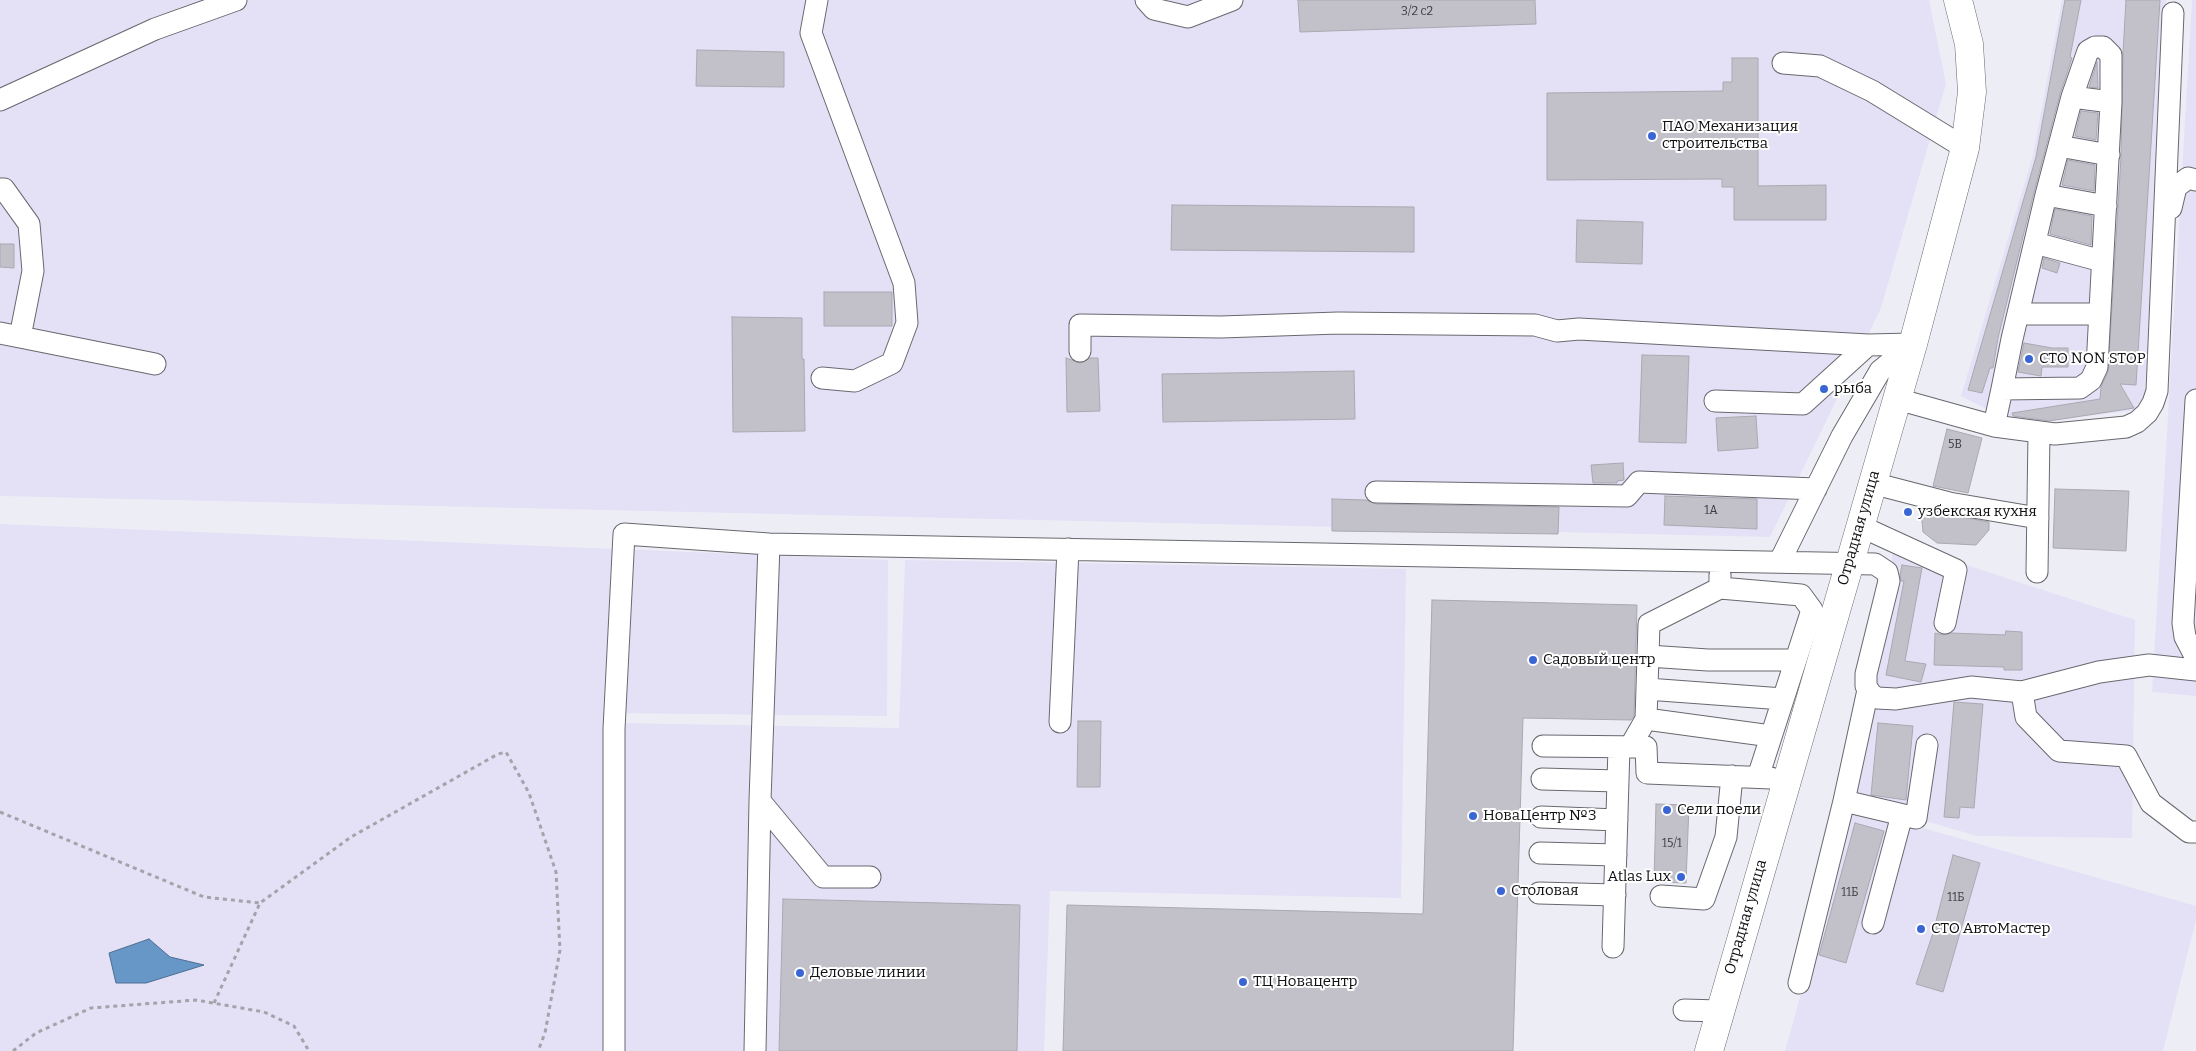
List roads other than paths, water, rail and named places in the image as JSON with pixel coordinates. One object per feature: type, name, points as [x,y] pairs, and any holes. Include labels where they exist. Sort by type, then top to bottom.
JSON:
[{"type":"main road","name":"Отрадная улица","points":[[1709,1051],[1913,344],[1965,148],[1972,92],[1968,44],[1958,0]]},
{"type":"lane","points":[[0,100],[155,29],[236,0]]},
{"type":"lane","points":[[817,0],[811,33],[904,283],[908,323],[892,363],[856,380],[822,378]]},
{"type":"lane","points":[[1146,0],[1154,9],[1188,17],[1232,0]]},
{"type":"lane","points":[[1897,399],[1994,426],[2054,434],[2126,427],[2137,422],[2146,414],[2153,403],[2157,391],[2173,13]]},
{"type":"lane","points":[[1994,426],[2018,314],[2046,195],[2072,97],[2088,51],[2095,47],[2103,47],[2111,55],[2111,102],[2097,367],[2091,380],[2080,388],[2002,389]]},
{"type":"lane","points":[[1783,63],[1820,66],[1855,82],[1872,90],[1965,148]]},
{"type":"lane","points":[[2072,97],[2111,102]]},
{"type":"lane","points":[[2059,146],[2109,155]]},
{"type":"lane","points":[[2163,244],[2176,187],[2188,178],[2196,180]]},
{"type":"lane","points":[[0,189],[4,189],[28,224],[33,271],[10,335],[155,364]]},
{"type":"lane","points":[[2046,195],[2106,206]]},
{"type":"lane","points":[[2035,243],[2102,261]]},
{"type":"lane","points":[[2018,314],[2099,314]]},
{"type":"lane","points":[[1080,351],[1080,324],[1221,327],[1338,323],[1535,325],[1557,331],[1579,329],[1868,345],[1913,344]]},
{"type":"lane","points":[[1780,561],[1842,436],[1880,372],[1913,344]]},
{"type":"lane","points":[[1715,401],[1803,404],[1868,345]]},
{"type":"lane","points":[[2196,400],[2183,623],[2185,637],[2196,658]]},
{"type":"lane","points":[[2037,572],[2039,432]]},
{"type":"lane","points":[[1376,492],[1627,496],[1639,482],[1816,489]]},
{"type":"lane","points":[[1872,483],[1949,503],[2038,518]]},
{"type":"lane","points":[[1860,526],[1956,570],[1945,623]]},
{"type":"lane","points":[[614,1051],[614,729],[624,534],[769,544],[1780,561],[1880,566],[1889,577],[1866,674],[1868,690],[1844,801],[1799,982]]},
{"type":"lane","points":[[755,1051],[760,801],[769,544]]},
{"type":"lane","points":[[1060,722],[1068,549]]},
{"type":"lane","points":[[1720,588],[1721,560]]},
{"type":"lane","points":[[1613,947],[1618,781],[1625,747],[1646,719],[1649,624],[1720,588],[1801,595],[1812,610],[1758,777]]},
{"type":"lane","points":[[2165,666],[2179,656],[2185,637]]},
{"type":"lane","points":[[1648,656],[1708,660],[1796,660]]},
{"type":"lane","points":[[1868,690],[1870,694],[1878,698],[1896,699],[1971,687],[2022,692],[2098,672],[2149,665],[2196,670]]},
{"type":"lane","points":[[1647,689],[1783,699]]},
{"type":"lane","points":[[2022,692],[2026,717],[2059,751],[2126,756],[2151,803],[2188,832],[2196,832]]},
{"type":"lane","points":[[1646,719],[1771,736]]},
{"type":"lane","points":[[1844,801],[1916,818],[1927,745]]},
{"type":"lane","points":[[1543,746],[1646,747],[1647,773],[1787,778]]},
{"type":"lane","points":[[1661,896],[1704,899],[1726,837],[1732,776]]},
{"type":"lane","points":[[1542,779],[1618,781]]},
{"type":"lane","points":[[760,801],[822,876],[870,876]]},
{"type":"lane","points":[[1872,923],[1902,815]]},
{"type":"lane","points":[[1541,818],[1617,820]]},
{"type":"lane","points":[[1540,853],[1616,855]]},
{"type":"lane","points":[[1539,893],[1615,895]]},
{"type":"lane","points":[[1684,1010],[1719,1011]]},
{"type":"water","points":[[149,939],[170,957],[204,965],[146,983],[116,983],[109,953]]},
{"type":"place","name":"ПАО Механизация строительства","points":[[1652,136]]},
{"type":"place","name":"СТО NON STOP","points":[[2029,359]]},
{"type":"place","name":"рыба","points":[[1824,389]]},
{"type":"place","name":"узбекская кухня","points":[[1908,512]]},
{"type":"place","name":"Садовый центр","points":[[1533,660]]},
{"type":"place","name":"Сели поели","points":[[1667,810]]},
{"type":"place","name":"НоваЦентр №3","points":[[1473,816]]},
{"type":"place","name":"Atlas Lux","points":[[1681,877]]},
{"type":"place","name":"Столовая","points":[[1501,891]]},
{"type":"place","name":"СТО АвтоМастер","points":[[1921,929]]},
{"type":"place","name":"Деловые линии","points":[[800,973]]},
{"type":"place","name":"ТЦ Новацентр","points":[[1243,982]]}]
